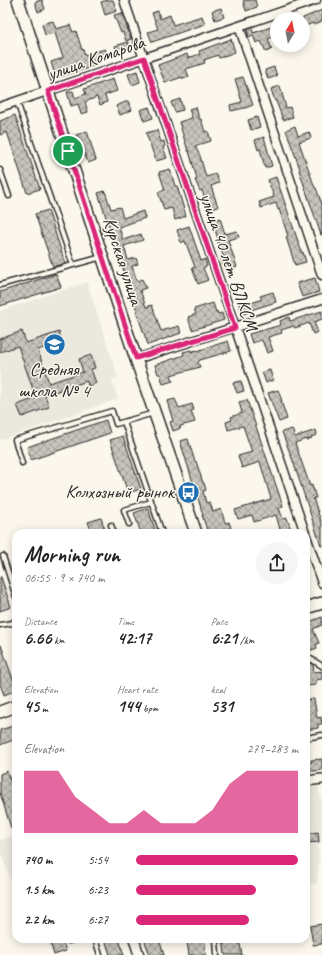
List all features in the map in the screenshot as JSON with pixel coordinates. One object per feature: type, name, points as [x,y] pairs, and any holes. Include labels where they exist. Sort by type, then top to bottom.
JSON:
[{"type":"main road","name":"Курская улица","points":[[18,0],[102,257],[195,529]]},
{"type":"main road","points":[[310,607],[322,603]]},
{"type":"main road","points":[[0,712],[12,708]]},
{"type":"street","name":"улица 40 лет ВЛКСМ","points":[[124,0],[304,529]]},
{"type":"street","name":"улица Комарова","points":[[0,107],[316,0]]},
{"type":"street","points":[[239,26],[322,275]]},
{"type":"street","points":[[136,358],[322,300]]},
{"type":"street","points":[[310,548],[322,583]]},
{"type":"street","points":[[310,780],[322,779]]},
{"type":"street","points":[[135,943],[139,955]]},
{"type":"lane","points":[[17,102],[73,266]]},
{"type":"lane","points":[[0,170],[9,196]]},
{"type":"lane","points":[[0,286],[102,257]]},
{"type":"lane","points":[[22,463],[15,440],[112,411],[116,424],[155,413]]},
{"type":"lane","points":[[124,422],[161,529]]},
{"type":"lane","points":[[129,524],[124,510],[151,502]]},
{"type":"lane","points":[[111,525],[112,529]]},
{"type":"lane","points":[[3,556],[12,584]]},
{"type":"lane","points":[[0,625],[12,623]]},
{"type":"lane","points":[[310,658],[322,666]]},
{"type":"lane","points":[[310,737],[322,735]]},
{"type":"lane","points":[[96,943],[100,955]]},
{"type":"lane","points":[[216,943],[217,955]]},
{"type":"shaded area","name":"Средняя школа № 4","points":[[87,282],[118,378],[112,379],[118,399],[0,440],[0,311]]},
{"type":"shaded area","points":[[319,786],[322,809],[322,839],[318,845],[319,858],[317,883],[310,884],[310,787]]},
{"type":"shaded area","points":[[12,836],[12,884],[0,850],[0,840]]},
{"type":"building","points":[[42,0],[45,9],[38,12],[35,2]]},
{"type":"building","points":[[113,0],[117,11],[105,15],[101,2]]},
{"type":"building","points":[[255,0],[257,7],[246,11],[243,1]]},
{"type":"building","points":[[221,8],[224,17],[215,20],[212,11]]},
{"type":"building","points":[[322,10],[322,21],[314,25],[313,23],[310,24],[310,15]]},
{"type":"building","points":[[158,11],[160,19],[170,15],[173,25],[202,16],[205,24],[152,42],[148,32],[158,29],[152,13]]},
{"type":"building","points":[[122,13],[131,39],[126,41],[114,15]]},
{"type":"building","points":[[53,21],[56,29],[70,25],[73,32],[76,31],[85,55],[105,49],[108,56],[94,61],[95,64],[88,68],[56,78],[51,62],[63,58],[55,33],[45,35],[42,24]]},
{"type":"building","points":[[270,27],[270,38],[268,39],[270,50],[266,52],[261,41],[256,43],[253,35],[249,37],[247,30],[252,28],[253,33]]},
{"type":"building","points":[[231,39],[235,52],[219,58],[218,55],[204,60],[205,63],[186,69],[189,77],[183,79],[182,77],[165,83],[158,65],[187,54],[188,58],[200,54],[199,51]]},
{"type":"building","points":[[128,42],[130,50],[117,53],[115,46]]},
{"type":"building","points":[[274,67],[277,76],[268,79],[265,70]]},
{"type":"building","points":[[137,71],[140,82],[132,85],[128,74]]},
{"type":"building","points":[[243,77],[253,105],[231,111],[230,105],[242,102],[235,79]]},
{"type":"building","points":[[113,79],[117,91],[105,95],[107,102],[100,105],[97,97],[85,102],[88,112],[81,114],[78,104],[71,106],[67,92],[73,91],[75,98],[86,94],[84,89]]},
{"type":"building","points":[[280,86],[286,108],[290,107],[293,117],[283,120],[271,89]]},
{"type":"building","points":[[180,99],[183,110],[175,112],[171,102]]},
{"type":"building","points":[[128,101],[132,110],[120,115],[116,106]]},
{"type":"building","points":[[149,107],[153,118],[144,121],[140,110]]},
{"type":"building","points":[[196,107],[199,119],[201,119],[205,132],[208,131],[211,141],[195,146],[200,156],[206,177],[216,174],[219,183],[211,186],[218,207],[208,210],[202,190],[200,191],[195,180],[197,179],[179,122],[192,118],[189,109]]},
{"type":"building","points":[[15,115],[40,189],[27,193],[7,132],[0,135],[0,121]]},
{"type":"building","points":[[257,117],[260,127],[251,130],[248,120]]},
{"type":"building","points":[[295,126],[298,136],[309,132],[311,138],[299,142],[322,204],[322,235],[286,130]]},
{"type":"building","points":[[157,130],[161,142],[164,141],[165,146],[163,147],[167,158],[156,161],[146,133]]},
{"type":"building","points":[[87,131],[96,160],[88,163],[76,135]]},
{"type":"building","points":[[264,137],[272,166],[265,168],[260,149],[258,150],[255,140]]},
{"type":"building","points":[[170,169],[186,216],[175,220],[172,208],[164,210],[158,192],[165,190],[159,172]]},
{"type":"building","points":[[276,177],[306,262],[295,265],[286,237],[288,236],[276,203],[261,208],[259,202],[274,197],[268,180]]},
{"type":"building","points":[[105,191],[111,209],[120,207],[123,218],[143,211],[145,218],[119,227],[123,240],[141,234],[143,240],[124,246],[128,260],[136,258],[138,264],[132,266],[137,281],[142,279],[146,288],[140,290],[146,307],[152,305],[161,331],[179,326],[181,333],[148,345],[98,193]]},
{"type":"building","points":[[48,210],[65,263],[53,267],[35,214]]},
{"type":"building","points":[[220,218],[225,234],[237,231],[239,237],[228,240],[237,267],[226,271],[221,259],[224,258],[212,221]]},
{"type":"building","points":[[189,226],[201,261],[205,259],[207,266],[203,268],[208,280],[198,284],[192,268],[195,267],[185,241],[181,243],[177,230]]},
{"type":"building","points":[[56,274],[61,287],[0,306],[0,292]]},
{"type":"building","points":[[315,278],[319,292],[302,297],[297,283]]},
{"type":"building","points":[[273,292],[276,302],[243,314],[239,304],[248,301],[249,304],[262,299],[260,296]]},
{"type":"building","points":[[213,303],[216,312],[217,311],[218,314],[222,313],[224,320],[192,330],[188,317],[196,314],[194,309]]},
{"type":"building","points":[[322,311],[322,319],[314,322],[318,332],[313,334],[309,323],[295,328],[294,326],[281,330],[282,333],[268,337],[273,351],[267,353],[262,340],[252,343],[249,334],[281,325],[280,321],[289,317],[290,321]]},
{"type":"building","points":[[22,331],[26,343],[59,332],[62,341],[38,350],[49,383],[83,372],[79,359],[91,355],[95,368],[91,369],[96,383],[88,386],[87,381],[45,395],[49,407],[22,417],[17,405],[36,398],[18,346],[0,352],[0,339]]},
{"type":"building","points":[[228,341],[231,351],[200,360],[198,362],[200,367],[171,375],[173,381],[163,384],[155,365],[184,355],[183,352],[191,350],[191,352],[197,351]]},
{"type":"building","points":[[270,370],[273,380],[266,383],[262,372]]},
{"type":"building","points":[[241,381],[244,391],[237,393],[233,383]]},
{"type":"building","points":[[278,390],[287,419],[279,422],[268,393]]},
{"type":"building","points":[[175,399],[179,408],[192,404],[194,410],[191,411],[195,422],[180,426],[181,428],[173,431],[170,422],[173,421],[167,401]]},
{"type":"building","points":[[247,400],[283,506],[279,508],[283,519],[287,518],[291,529],[280,529],[276,515],[254,522],[252,515],[238,519],[235,510],[271,499],[260,462],[242,468],[238,456],[252,452],[243,426],[228,430],[226,422],[232,420],[231,417],[242,413],[239,402]]},
{"type":"building","points":[[106,420],[110,433],[31,460],[27,447]]},
{"type":"building","points":[[292,429],[295,437],[316,430],[317,435],[295,443],[310,486],[312,485],[316,498],[313,498],[322,524],[322,546],[282,432]]},
{"type":"building","points":[[123,436],[141,489],[128,493],[110,440]]},
{"type":"building","points":[[188,439],[206,490],[203,491],[206,503],[210,502],[213,512],[221,509],[225,523],[229,522],[231,528],[207,529],[180,441]]},
{"type":"building","points":[[148,508],[155,529],[140,529],[134,513]]},
{"type":"building","points":[[101,518],[105,529],[91,529],[88,522]]},
{"type":"building","points":[[0,577],[11,607],[0,611]]},
{"type":"building","points":[[322,617],[322,625],[313,629],[319,643],[316,645],[317,648],[310,651],[310,622]]},
{"type":"building","points":[[1,645],[12,677],[12,692],[4,695],[0,684]]},
{"type":"building","points":[[310,663],[313,665],[314,672],[322,671],[322,679],[316,680],[316,685],[310,686]]},
{"type":"building","points":[[314,699],[317,718],[321,717],[322,724],[318,724],[318,728],[310,729],[310,700]]},
{"type":"building","points":[[12,726],[12,740],[0,745],[0,730]]},
{"type":"building","points":[[322,759],[322,770],[310,772],[311,760]]},
{"type":"building","points":[[7,771],[12,787],[12,828],[0,793],[0,774]]},
{"type":"building","points":[[318,832],[319,842],[310,843],[310,833]]},
{"type":"building","points":[[322,924],[322,944],[313,945],[310,926]]},
{"type":"building","points":[[50,943],[63,943],[66,951],[54,955]]},
{"type":"building","points":[[106,943],[120,943],[124,955],[110,955]]},
{"type":"building","points":[[146,943],[160,943],[164,955],[150,955]]},
{"type":"building","points":[[187,943],[204,943],[206,955],[189,955]]},
{"type":"building","points":[[224,943],[240,943],[242,955],[225,955]]},
{"type":"place","name":"Средняя школа № 4","points":[[54,344]]},
{"type":"place","name":"Колхозный рынок","points":[[189,492]]},
{"type":"route","points":[[144,58],[235,328],[136,358],[68,151],[48,91],[144,58]]}]
